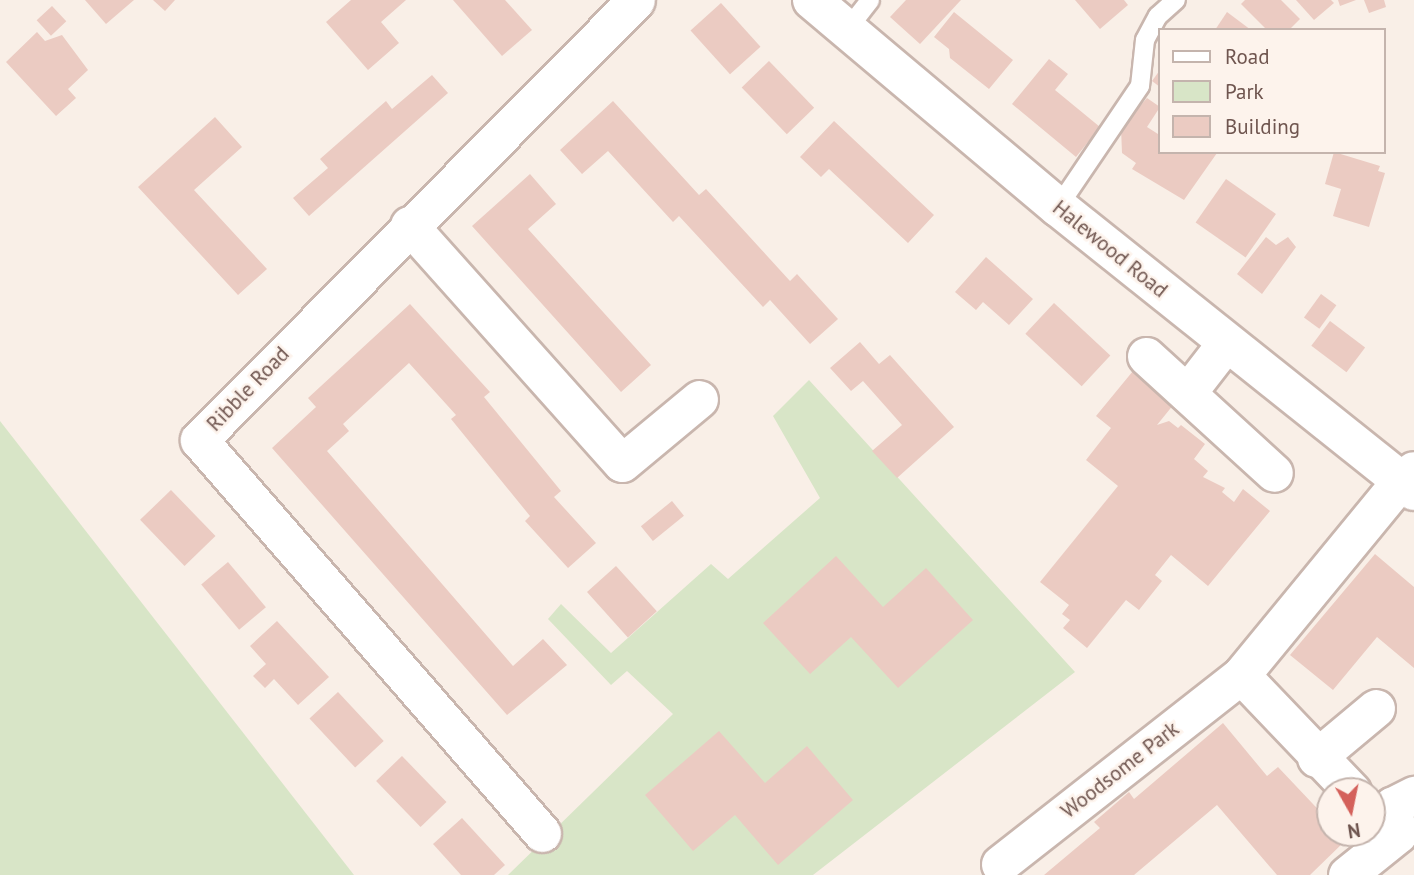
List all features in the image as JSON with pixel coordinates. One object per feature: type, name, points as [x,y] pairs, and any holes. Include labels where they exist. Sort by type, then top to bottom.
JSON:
[{"type":"street","name":"Ribble Road","points":[[542,833],[199,440],[408,225],[636,0]]},
{"type":"street","name":"Halewood Road","points":[[812,0],[1225,344],[1410,480]]},
{"type":"street","points":[[408,225],[622,463],[699,400]]},
{"type":"street","points":[[1187,393],[1225,344]]},
{"type":"street","points":[[1146,356],[1274,473]]},
{"type":"street","name":"Woodsome Park","points":[[1000,864],[1241,676],[1410,480]]},
{"type":"street","points":[[1241,676],[1337,777]]},
{"type":"street","points":[[1316,758],[1376,708]]},
{"type":"street","points":[[1386,820],[1392,806],[1414,795]]},
{"type":"street","points":[[1348,875],[1368,847]]},
{"type":"lane","points":[[846,31],[870,0]]},
{"type":"lane","points":[[1058,207],[1140,86],[1145,40],[1158,16],[1175,0]]},
{"type":"green space","points":[[809,380],[1075,672],[813,875],[508,875],[673,714],[627,671],[611,685],[548,619],[561,604],[611,653],[711,564],[728,579],[820,498],[773,416]]},
{"type":"green space","points":[[0,421],[354,875],[0,875]]},
{"type":"building","points":[[85,0],[134,0],[106,24]]},
{"type":"building","points":[[153,0],[175,0],[165,11]]},
{"type":"building","points":[[351,0],[406,0],[381,22],[399,43],[368,70],[326,22]]},
{"type":"building","points":[[453,0],[505,0],[532,30],[502,56]]},
{"type":"building","points":[[906,0],[961,0],[920,44],[890,17]]},
{"type":"building","points":[[1075,0],[1124,0],[1128,5],[1100,29]]},
{"type":"building","points":[[1245,0],[1281,0],[1300,19],[1291,28],[1265,28],[1241,4]]},
{"type":"building","points":[[1296,0],[1331,0],[1334,3],[1314,20]]},
{"type":"building","points":[[1338,0],[1356,0],[1340,6]]},
{"type":"building","points":[[1364,0],[1384,0],[1386,7],[1369,13]]},
{"type":"building","points":[[721,3],[760,47],[730,74],[691,30]]},
{"type":"building","points":[[52,6],[66,21],[51,36],[37,20]]},
{"type":"building","points":[[954,12],[1013,60],[989,89],[950,58],[949,49],[934,37]]},
{"type":"building","points":[[1227,12],[1248,28],[1216,28]]},
{"type":"building","points":[[37,32],[45,41],[62,35],[88,70],[68,89],[76,98],[56,116],[6,62]]},
{"type":"building","points":[[1049,59],[1068,74],[1055,90],[1100,127],[1076,157],[1012,104]]},
{"type":"building","points":[[769,61],[814,108],[787,134],[742,87]]},
{"type":"building","points":[[1158,73],[1158,86],[1152,81]]},
{"type":"building","points":[[432,75],[448,93],[309,216],[293,198],[328,168],[320,159],[386,101],[392,109]]},
{"type":"building","points":[[1147,98],[1158,106],[1147,127],[1158,134],[1158,154],[1216,154],[1184,200],[1132,169],[1136,163],[1122,153],[1121,128]]},
{"type":"building","points":[[613,101],[699,195],[706,189],[790,281],[797,274],[838,319],[810,344],[770,300],[763,307],[679,216],[673,222],[608,151],[582,174],[560,150]]},
{"type":"building","points":[[215,117],[242,147],[194,190],[267,269],[238,295],[138,187]]},
{"type":"building","points":[[834,121],[934,215],[908,243],[829,169],[821,177],[800,157]]},
{"type":"building","points":[[1333,154],[1380,166],[1378,171],[1385,173],[1369,227],[1333,216],[1341,189],[1325,184]]},
{"type":"building","points":[[530,174],[556,204],[528,229],[651,365],[621,392],[472,226]]},
{"type":"building","points":[[1226,179],[1276,214],[1246,257],[1196,222]]},
{"type":"building","points":[[1266,237],[1276,245],[1288,237],[1296,247],[1262,294],[1237,274]]},
{"type":"building","points":[[986,257],[1033,299],[1009,325],[983,302],[976,310],[955,292]]},
{"type":"building","points":[[1321,294],[1336,305],[1319,329],[1304,317]]},
{"type":"building","points":[[1054,303],[1110,356],[1082,386],[1025,334]]},
{"type":"building","points":[[410,304],[490,392],[484,397],[561,491],[554,497],[596,543],[568,568],[525,521],[530,516],[451,419],[456,415],[409,363],[343,424],[349,431],[327,451],[513,666],[543,639],[567,665],[507,715],[272,448],[316,407],[308,398]]},
{"type":"building","points":[[1330,321],[1365,347],[1346,372],[1311,346]]},
{"type":"building","points":[[860,342],[879,364],[890,355],[954,427],[897,478],[872,451],[902,425],[863,381],[851,391],[830,368]]},
{"type":"building","points":[[1133,371],[1174,404],[1157,425],[1169,421],[1178,428],[1181,425],[1205,444],[1194,459],[1208,471],[1203,477],[1225,488],[1222,492],[1234,502],[1243,489],[1270,511],[1208,586],[1171,555],[1155,575],[1162,581],[1139,610],[1126,600],[1087,648],[1063,628],[1070,620],[1062,614],[1069,605],[1040,582],[1118,486],[1086,460],[1111,428],[1096,416]]},
{"type":"building","points":[[171,490],[215,536],[185,566],[140,520]]},
{"type":"building","points":[[672,501],[684,516],[653,541],[641,526]]},
{"type":"building","points":[[1375,554],[1414,587],[1414,668],[1377,637],[1333,690],[1290,655]]},
{"type":"building","points":[[836,556],[883,607],[926,568],[973,620],[898,688],[851,637],[810,674],[763,623]]},
{"type":"building","points":[[228,562],[266,607],[239,630],[201,584]]},
{"type":"building","points":[[616,566],[657,611],[628,637],[587,592]]},
{"type":"building","points":[[277,621],[329,677],[298,705],[274,679],[265,688],[253,676],[266,664],[250,646]]},
{"type":"building","points":[[338,692],[384,741],[355,768],[309,719]]},
{"type":"building","points":[[1223,723],[1267,776],[1278,767],[1316,807],[1316,847],[1339,847],[1310,875],[1277,875],[1217,805],[1134,875],[1044,875],[1100,828],[1094,822],[1129,792],[1134,799]]},
{"type":"building","points":[[719,731],[765,783],[807,746],[853,800],[778,865],[735,815],[693,851],[645,795]]},
{"type":"building","points":[[402,756],[446,802],[421,827],[376,781]]},
{"type":"building","points":[[462,818],[505,865],[494,875],[461,875],[433,844]]}]
